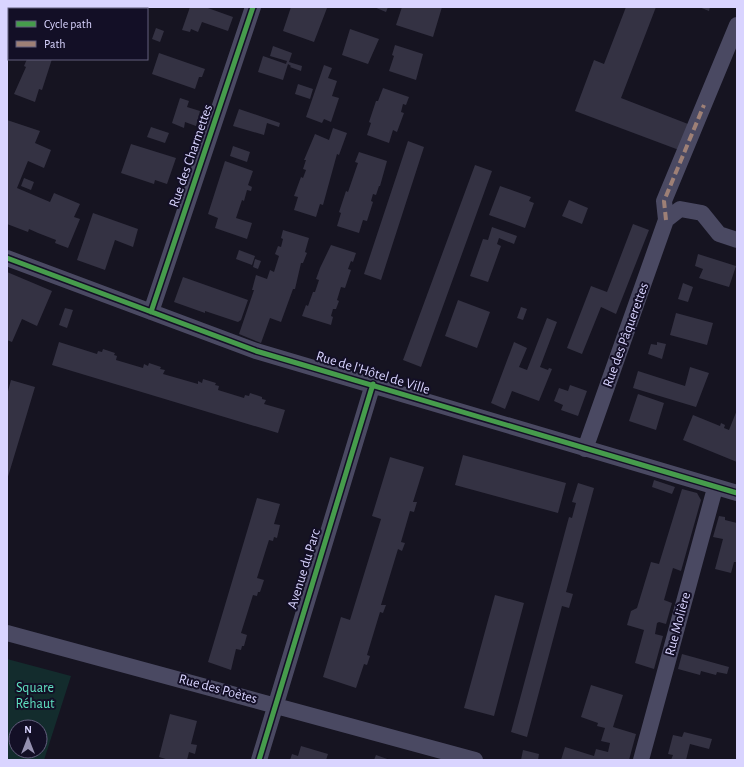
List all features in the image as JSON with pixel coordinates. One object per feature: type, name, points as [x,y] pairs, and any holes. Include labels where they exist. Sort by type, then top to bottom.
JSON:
[{"type":"street","name":"Rue des Charmettes","points":[[151,312],[253,7]]},
{"type":"street","points":[[666,220],[664,200],[736,29]]},
{"type":"street","points":[[666,220],[680,209],[702,213],[719,234],[737,240]]},
{"type":"street","name":"Rue des Pâquerettes","points":[[585,449],[666,220]]},
{"type":"street","name":"Rue de l'Hôtel de Ville","points":[[7,258],[256,351],[373,384],[406,396],[737,493]]},
{"type":"street","name":"Avenue du Parc","points":[[259,760],[373,384]]},
{"type":"street","name":"Rue Molière","points":[[640,760],[716,488]]},
{"type":"street","name":"Rue des Poètes","points":[[7,633],[275,705],[441,756],[475,760]]},
{"type":"green space","name":"Square Réhaut","points":[[7,659],[71,676],[48,748],[48,719],[8,719],[8,759],[44,760],[7,760]]},
{"type":"building","points":[[62,7],[64,8],[51,8]]},
{"type":"building","points":[[190,7],[205,7],[233,17],[228,31],[202,22],[198,32],[191,29],[190,32],[182,30]]},
{"type":"building","points":[[291,7],[327,8],[314,42],[283,31]]},
{"type":"building","points":[[374,7],[388,7],[386,12]]},
{"type":"building","points":[[402,7],[442,7],[433,37],[396,25]]},
{"type":"building","points":[[626,7],[656,7],[621,98],[688,124],[679,150],[575,111],[594,60],[604,64]]},
{"type":"building","points":[[699,7],[710,7],[709,11]]},
{"type":"building","points":[[156,28],[164,31],[160,42],[152,39]]},
{"type":"building","points":[[350,29],[379,39],[368,64],[342,55]]},
{"type":"building","points":[[395,45],[423,54],[416,80],[389,71],[394,56],[392,55]]},
{"type":"building","points":[[273,46],[292,53],[289,62],[302,66],[301,71],[290,67],[291,66],[288,64],[283,80],[258,72],[263,56],[286,64],[287,61],[270,56]]},
{"type":"building","points":[[159,53],[205,69],[202,77],[199,77],[195,89],[152,74]]},
{"type":"building","points":[[27,60],[52,60],[42,90],[39,89],[35,102],[14,94],[26,67],[24,66]]},
{"type":"building","points":[[324,65],[332,68],[328,78],[337,81],[332,96],[339,98],[331,122],[324,119],[322,123],[306,117]]},
{"type":"building","points":[[298,84],[313,89],[310,99],[295,94]]},
{"type":"building","points":[[383,88],[409,97],[406,105],[403,104],[401,112],[404,113],[397,132],[393,130],[389,143],[367,135],[371,123],[369,122],[376,101],[378,101]]},
{"type":"building","points":[[180,98],[189,101],[187,107],[200,111],[196,126],[185,122],[184,128],[172,123]]},
{"type":"building","points":[[239,109],[280,123],[279,127],[267,123],[264,135],[233,126]]},
{"type":"building","points":[[7,120],[40,131],[35,143],[51,150],[44,168],[28,161],[17,188],[50,202],[54,193],[80,204],[74,217],[80,219],[68,248],[55,243],[56,240],[29,229],[28,232],[7,224]]},
{"type":"building","points":[[151,127],[169,133],[165,143],[147,137]]},
{"type":"building","points":[[333,128],[347,133],[339,155],[337,154],[323,205],[320,204],[316,217],[294,210],[298,197],[294,196],[301,177],[303,178],[306,170],[303,169],[306,160],[304,160],[315,134],[329,140]]},
{"type":"building","points":[[408,141],[424,147],[381,280],[364,274]]},
{"type":"building","points":[[131,144],[176,158],[167,184],[155,180],[154,184],[121,173]]},
{"type":"building","points":[[233,146],[250,152],[247,162],[230,156]]},
{"type":"building","points":[[359,152],[387,161],[380,186],[376,195],[373,194],[371,201],[373,202],[367,221],[363,220],[359,233],[337,226],[341,213],[339,212],[346,191],[348,192],[358,163],[355,162]]},
{"type":"building","points":[[225,161],[253,171],[248,185],[252,187],[251,191],[247,190],[244,201],[242,200],[236,218],[252,223],[247,239],[215,228],[218,218],[208,214]]},
{"type":"building","points":[[475,165],[492,171],[421,367],[403,360]]},
{"type":"building","points":[[24,178],[34,182],[31,190],[21,186]]},
{"type":"building","points":[[500,186],[531,197],[529,201],[534,203],[525,228],[489,215]]},
{"type":"building","points":[[569,200],[588,208],[582,224],[562,216]]},
{"type":"building","points":[[93,213],[138,229],[133,247],[115,240],[105,270],[77,260]]},
{"type":"building","points":[[633,224],[649,230],[616,314],[601,307],[582,354],[567,348],[591,286],[607,292]]},
{"type":"building","points":[[492,227],[517,236],[514,244],[499,238],[497,244],[501,246],[488,282],[470,276],[483,239],[488,240]]},
{"type":"building","points":[[283,230],[309,238],[305,252],[307,253],[303,263],[301,263],[295,289],[293,289],[281,322],[270,318],[261,343],[239,334],[254,290],[252,290],[256,275],[267,279],[270,270],[274,272],[279,256],[275,254],[278,246],[281,247]]},
{"type":"building","points":[[331,245],[356,253],[353,262],[351,261],[348,269],[351,270],[345,288],[341,287],[337,300],[339,301],[336,309],[333,309],[331,325],[302,316],[306,305],[308,306],[313,292],[315,292],[319,280],[316,279]]},
{"type":"building","points":[[239,250],[255,256],[252,265],[236,259]]},
{"type":"building","points":[[698,254],[736,266],[729,287],[699,278],[703,269],[695,266]]},
{"type":"building","points":[[255,259],[261,261],[258,269],[253,267]]},
{"type":"building","points":[[7,272],[52,291],[37,326],[22,319],[12,342],[7,340]]},
{"type":"building","points":[[183,277],[248,300],[241,320],[238,322],[205,311],[205,313],[174,302]]},
{"type":"building","points":[[683,283],[693,287],[688,302],[678,299]]},
{"type":"building","points":[[458,300],[490,312],[477,348],[445,336]]},
{"type":"building","points":[[521,307],[527,309],[523,320],[517,318]]},
{"type":"building","points":[[65,308],[73,310],[67,328],[59,325]]},
{"type":"building","points":[[676,313],[713,323],[707,345],[670,335]]},
{"type":"building","points":[[547,318],[557,322],[540,367],[548,370],[549,368],[552,369],[539,401],[512,391],[505,409],[491,403],[514,342],[527,348],[519,367],[527,370]]},
{"type":"building","points":[[59,342],[97,354],[98,351],[102,352],[103,349],[115,353],[114,355],[117,356],[116,360],[143,368],[144,364],[148,366],[149,363],[165,370],[163,374],[198,384],[198,381],[202,383],[203,379],[216,383],[215,385],[219,386],[218,390],[244,398],[245,395],[249,396],[250,393],[262,397],[262,399],[266,400],[264,404],[285,410],[278,433],[52,365]]},
{"type":"building","points":[[657,342],[666,344],[662,359],[648,354],[651,344],[657,345]]},
{"type":"building","points":[[690,367],[709,373],[696,407],[633,388],[638,371],[685,386]]},
{"type":"building","points":[[11,380],[35,387],[7,480],[7,395]]},
{"type":"building","points":[[570,385],[587,391],[578,416],[561,410],[563,405],[554,401],[559,388],[568,391]]},
{"type":"building","points":[[638,394],[664,403],[656,430],[629,421]]},
{"type":"building","points":[[737,410],[737,462],[683,440],[693,415],[720,426],[721,423],[725,425],[724,428],[729,430]]},
{"type":"building","points":[[463,455],[566,483],[558,513],[455,485]]},
{"type":"building","points":[[390,457],[424,467],[413,502],[417,502],[414,512],[410,511],[401,542],[405,543],[402,551],[398,549],[381,605],[386,605],[383,613],[380,612],[367,655],[370,656],[367,665],[364,664],[356,688],[323,677],[341,617],[350,620],[381,519],[372,516]]},
{"type":"building","points":[[654,480],[675,487],[672,494],[652,487]]},
{"type":"building","points":[[578,483],[594,488],[566,592],[573,594],[569,608],[562,606],[527,737],[511,732],[569,517],[572,518],[576,503],[572,502]]},
{"type":"building","points":[[682,489],[697,493],[701,500],[681,571],[673,568],[664,600],[672,603],[666,624],[659,622],[657,623],[655,634],[663,636],[654,669],[635,663],[644,630],[627,625],[631,611],[637,608],[651,562],[659,564]]},
{"type":"building","points":[[257,498],[280,504],[274,524],[280,525],[277,538],[274,537],[273,541],[269,540],[257,578],[264,580],[260,592],[258,592],[257,596],[253,595],[241,633],[247,635],[244,646],[242,646],[241,650],[236,649],[231,670],[208,662]]},
{"type":"building","points":[[719,516],[725,517],[725,520],[737,523],[737,562],[734,562],[731,573],[715,569],[723,539],[713,537]]},
{"type":"building","points":[[495,595],[524,603],[494,716],[464,708]]},
{"type":"building","points":[[682,654],[729,667],[727,674],[717,672],[716,675],[701,671],[700,675],[678,669]]},
{"type":"building","points":[[591,685],[623,695],[613,727],[636,734],[629,760],[561,760],[565,747],[594,756],[596,749],[608,752],[610,743],[601,741],[605,728],[597,726],[598,723],[581,717]]},
{"type":"building","points":[[170,714],[197,721],[191,744],[197,745],[195,754],[189,752],[187,760],[169,760],[159,757]]},
{"type":"building","points":[[684,732],[712,739],[709,749],[690,744],[686,760],[671,760],[673,755],[668,754],[673,735],[682,737]]},
{"type":"building","points":[[301,746],[328,754],[326,760],[290,760],[292,754],[298,756]]},
{"type":"building","points":[[523,750],[539,754],[538,760],[521,760]]},
{"type":"building","points":[[376,755],[390,760],[374,760]]},
{"type":"marked path","points":[[666,220],[664,201],[704,105]]},
{"type":"cycle path","points":[[151,312],[253,7]]},
{"type":"cycle path","points":[[7,258],[256,351],[737,493]]},
{"type":"cycle path","points":[[259,760],[373,384]]}]
